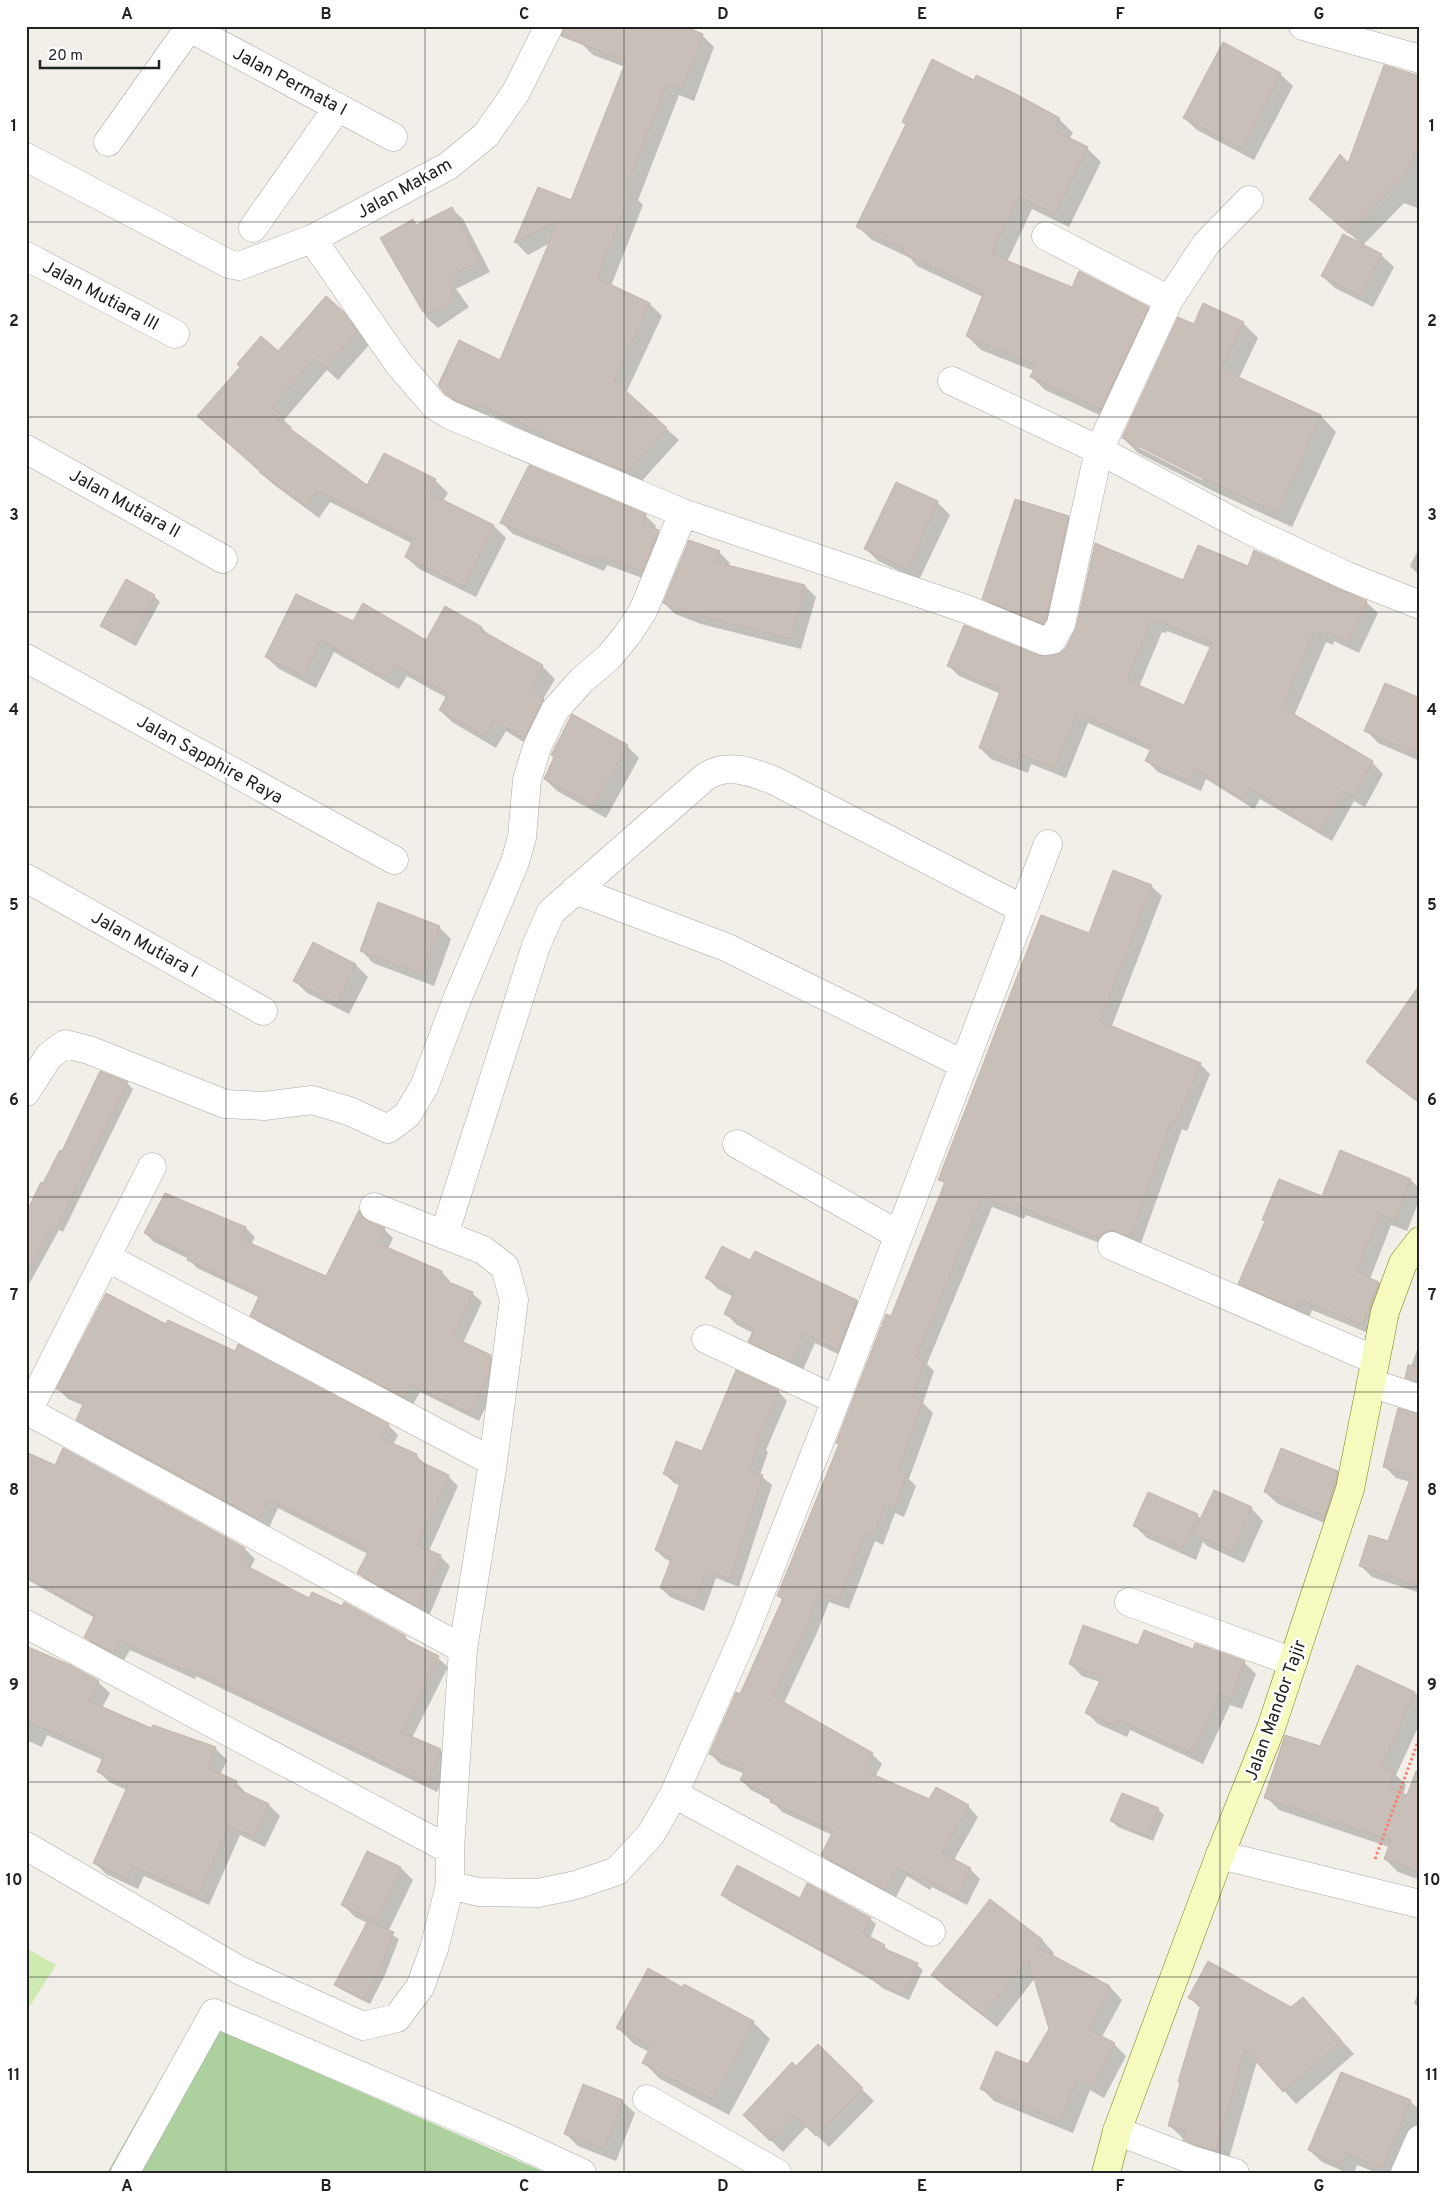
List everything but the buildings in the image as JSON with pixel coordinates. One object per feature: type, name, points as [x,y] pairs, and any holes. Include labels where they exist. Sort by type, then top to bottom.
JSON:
[{"type":"main road","name":"Jalan Mandor Tajir","points":[[1106,2173],[1117,2131],[1220,1855],[1271,1728],[1350,1490],[1385,1312],[1403,1263],[1420,1241]]},
{"type":"street","name":"Jalan Makam","points":[[26,157],[229,264],[239,266],[312,239],[448,166],[486,135],[516,92],[549,26]]},
{"type":"street","points":[[1302,26],[1420,59]]},
{"type":"street","points":[[108,142],[187,27]]},
{"type":"street","name":"Jalan Permata I","points":[[187,27],[393,137]]},
{"type":"street","points":[[253,228],[338,106]]},
{"type":"street","points":[[312,239],[398,363],[435,406],[450,415],[684,514],[966,609],[1044,641],[1052,640],[1061,624],[1099,450],[1169,300],[1206,244],[1249,200]]},
{"type":"street","points":[[1046,236],[1169,300]]},
{"type":"street","name":"Jalan Mutiara III","points":[[26,256],[175,334]]},
{"type":"street","points":[[952,381],[1099,450],[1247,529],[1347,576],[1420,605]]},
{"type":"street","name":"Jalan Mutiara II","points":[[26,449],[223,558]]},
{"type":"street","points":[[26,1092],[49,1056],[65,1044],[89,1050],[225,1104],[264,1106],[312,1100],[349,1111],[388,1129],[407,1115],[424,1087],[458,997],[515,862],[522,837],[527,780],[537,747],[556,710],[582,680],[609,657],[627,635],[643,610],[684,514]]},
{"type":"street","name":"Jalan Sapphire Raya","points":[[26,658],[394,860]]},
{"type":"street","points":[[444,1235],[536,946],[551,912],[705,776],[715,770],[747,770],[775,781],[1024,909]]},
{"type":"street","points":[[450,1885],[478,1892],[538,1893],[576,1885],[618,1871],[650,1834],[674,1794],[744,1635],[836,1400],[1048,844]]},
{"type":"street","name":"Jalan Mutiara I","points":[[26,878],[263,1011]]},
{"type":"street","points":[[574,890],[728,948],[963,1064]]},
{"type":"street","points":[[737,1144],[899,1235]]},
{"type":"street","points":[[152,1167],[27,1411],[463,1649]]},
{"type":"street","points":[[26,1846],[239,1970],[364,2026],[397,2018],[420,1987],[434,1949],[450,1885],[450,1850],[463,1649],[493,1462],[514,1300],[505,1267],[482,1250],[374,1207]]},
{"type":"street","points":[[1112,1246],[1373,1371],[1420,1399]]},
{"type":"street","points":[[106,1257],[493,1462]]},
{"type":"street","points":[[706,1339],[836,1400]]},
{"type":"street","points":[[1129,1602],[1293,1662]]},
{"type":"street","points":[[26,1624],[450,1850]]},
{"type":"street","points":[[674,1794],[931,1932]]},
{"type":"street","points":[[1220,1855],[1420,1904]]},
{"type":"street","points":[[125,2173],[214,2013],[502,2136],[582,2173]]},
{"type":"street","points":[[647,2099],[777,2173]]},
{"type":"street","points":[[1117,2131],[1195,2161],[1235,2173]]},
{"type":"street","points":[[1405,2173],[1420,2139]]},
{"type":"path","points":[[1364,1890],[1420,1736]]},
{"type":"green space","points":[[26,1948],[56,1965],[26,2012]]},
{"type":"green space","points":[[195,2019],[546,2173],[107,2173]]}]
